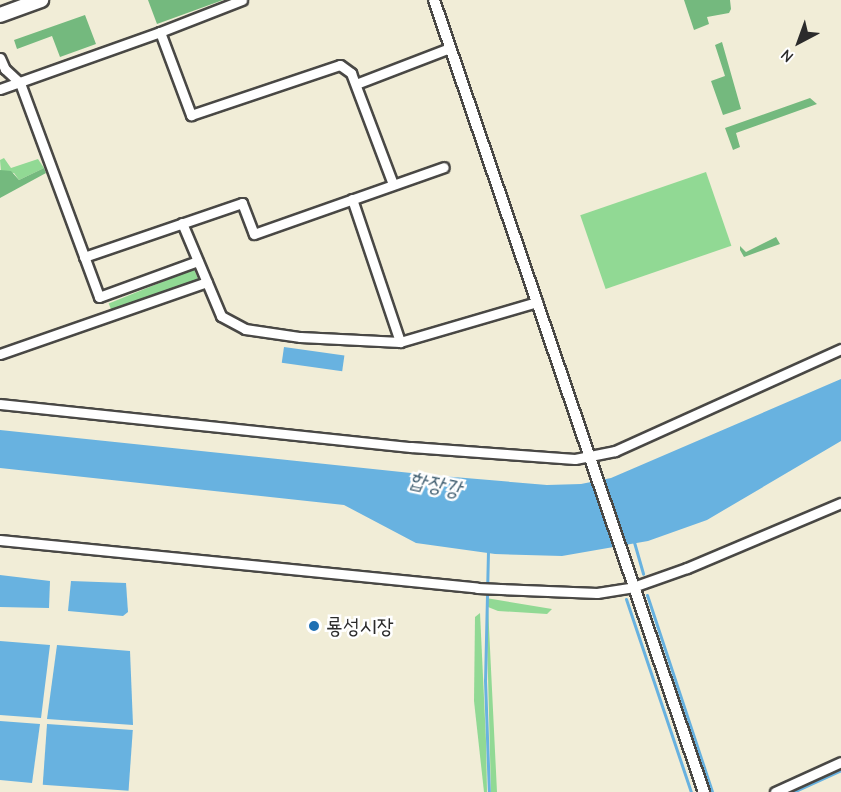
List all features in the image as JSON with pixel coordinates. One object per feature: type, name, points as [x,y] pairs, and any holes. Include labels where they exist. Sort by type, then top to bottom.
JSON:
[{"type":"main road","points":[[0,15],[41,0]]},
{"type":"street","points":[[0,89],[242,0]]},
{"type":"street","points":[[434,0],[621,557],[704,792]]},
{"type":"street","points":[[160,32],[190,115],[340,65],[351,73],[356,84],[393,184]]},
{"type":"street","points":[[356,84],[450,48]]},
{"type":"street","points":[[0,58],[5,69],[20,83],[106,316]]},
{"type":"street","points":[[84,257],[242,203],[254,234],[444,167]]},
{"type":"street","points":[[352,199],[400,342]]},
{"type":"street","points":[[182,223],[221,316],[245,328],[300,337],[400,342],[537,302]]},
{"type":"street","points":[[99,297],[198,261]]},
{"type":"street","points":[[0,354],[207,282]]},
{"type":"street","points":[[0,404],[411,447],[590,462],[841,349]]},
{"type":"street","points":[[0,540],[477,588],[589,593],[633,587],[841,503]]},
{"type":"street","points":[[775,792],[841,762]]},
{"type":"green space","points":[[148,0],[223,0],[157,24]]},
{"type":"green space","points":[[684,0],[730,0],[731,9],[729,13],[707,17],[709,24],[694,30]]},
{"type":"green space","points":[[85,15],[96,44],[60,57],[52,36],[17,49],[14,40]]},
{"type":"green space","points":[[722,42],[741,109],[723,115],[711,81],[725,76],[715,45]]},
{"type":"green space","points":[[810,98],[817,104],[736,133],[740,147],[733,150],[725,128]]},
{"type":"green space","points":[[4,158],[11,168],[38,159],[44,168],[19,180],[14,173],[1,172],[0,160]]},
{"type":"green space","points":[[44,168],[46,173],[0,198],[0,170],[11,171],[19,180]]},
{"type":"green space","points":[[706,172],[731,246],[606,289],[580,215]]},
{"type":"green space","points":[[776,237],[780,244],[744,257],[740,250],[740,246],[746,252]]},
{"type":"green space","points":[[194,269],[198,279],[113,314],[109,303]]},
{"type":"green space","points":[[486,598],[552,609],[547,614],[498,611],[488,607],[497,792],[491,792]]},
{"type":"green space","points":[[480,613],[487,792],[484,792],[474,701],[475,617]]},
{"type":"water","points":[[284,347],[344,355],[342,371],[282,363]]},
{"type":"water","name":"합장강","points":[[841,379],[841,441],[707,520],[648,541],[562,556],[495,554],[416,543],[344,505],[0,468],[0,430],[430,475],[547,485],[581,484],[611,478]]},
{"type":"water","points":[[0,575],[50,581],[49,608],[0,607]]},
{"type":"water","points":[[71,581],[126,583],[128,612],[123,616],[68,611]]},
{"type":"water","points":[[0,641],[50,645],[41,718],[0,715]]},
{"type":"water","points":[[57,645],[130,651],[133,725],[47,719]]},
{"type":"water","points":[[0,721],[40,724],[32,783],[0,780]]},
{"type":"water","points":[[47,724],[133,730],[129,791],[43,785]]},
{"type":"waterway","points":[[634,542],[643,574]]},
{"type":"waterway","points":[[488,551],[485,680],[489,792]]},
{"type":"waterway","points":[[647,595],[712,792]]},
{"type":"waterway","points":[[626,599],[691,792]]},
{"type":"waterway","points":[[793,792],[841,770]]},
{"type":"place","name":"룡성시장","points":[[314,626]]}]
